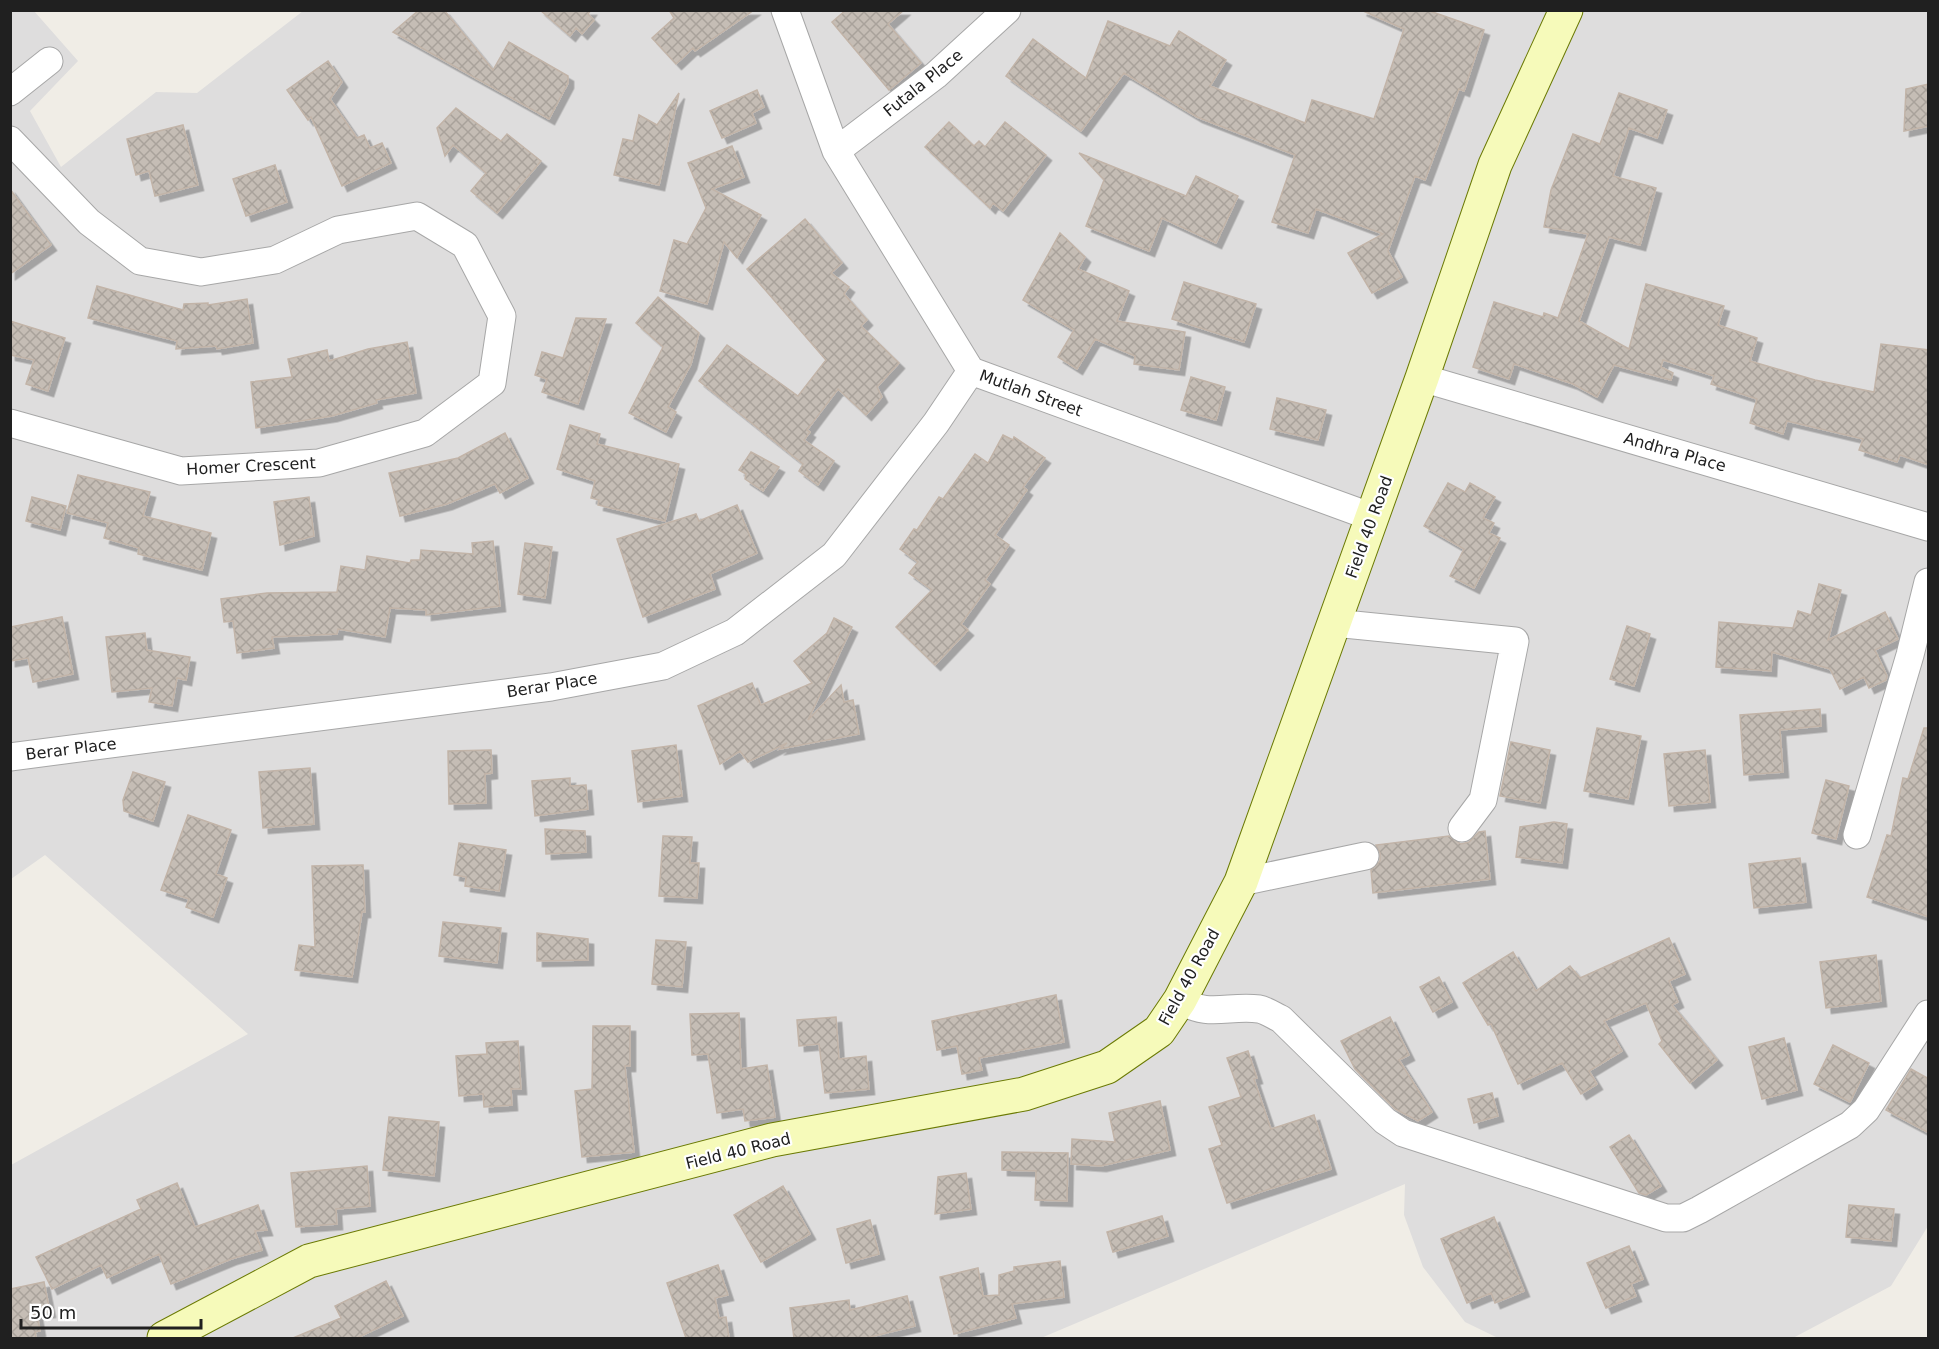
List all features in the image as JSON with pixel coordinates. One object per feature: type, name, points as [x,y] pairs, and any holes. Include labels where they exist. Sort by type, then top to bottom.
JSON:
[{"type":"street","name":"Mutlah Street","points":[[785,10],[836,151],[971,371],[1372,517]]},
{"type":"street","name":"Futala Place","points":[[836,151],[936,75],[1007,10]]},
{"type":"street","name":"Field 40 Road","points":[[164,1338],[309,1262],[772,1140],[1024,1094],[1107,1067],[1159,1031],[1180,1000],[1242,882],[1422,378],[1495,165],[1566,10]]},
{"type":"street","points":[[10,92],[49,61]]},
{"type":"street","name":"Homer Crescent","points":[[10,140],[89,222],[140,261],[201,272],[212,271],[275,260],[338,230],[417,216],[465,245],[502,316],[492,383],[425,433],[319,463],[181,471],[10,423]]},
{"type":"street","name":"Berar Place","points":[[10,757],[551,687],[663,666],[735,632],[834,555],[936,423],[971,371]]},
{"type":"street","name":"Andhra Place","points":[[1422,378],[1929,527]]},
{"type":"street","points":[[1857,835],[1910,656],[1929,582]]},
{"type":"street","points":[[1334,623],[1515,641],[1483,800],[1462,828]]},
{"type":"street","points":[[1242,882],[1365,856]]},
{"type":"street","points":[[1180,1000],[1194,1009],[1261,1010],[1281,1019],[1385,1121],[1403,1133],[1666,1218],[1683,1218],[1850,1125],[1866,1110],[1929,1014]]},
{"type":"shaded area","points":[[11,11],[34,11],[78,61],[30,111],[61,167],[156,92],[197,93],[303,11],[1928,11],[1928,1226],[1891,1286],[1793,1338],[1498,1338],[1465,1322],[1423,1267],[1404,1215],[1405,1184],[1041,1338],[11,1338],[11,1165],[248,1034],[45,855],[11,879]]},
{"type":"building","points":[[419,10],[444,10],[493,70],[509,42],[568,76],[568,83],[549,119],[393,32]]},
{"type":"building","points":[[540,10],[591,10],[588,14],[594,20],[582,34],[576,28],[570,36]]},
{"type":"building","points":[[669,10],[754,10],[695,51],[693,48],[676,64],[652,38],[674,18]]},
{"type":"building","points":[[846,10],[904,10],[888,24],[921,63],[889,90],[832,22]]},
{"type":"building","points":[[1361,10],[1427,10],[1484,30],[1464,91],[1459,89],[1425,180],[1415,176],[1388,251],[1402,277],[1372,293],[1348,253],[1383,234],[1316,209],[1308,233],[1272,222],[1295,155],[1197,117],[1124,73],[1081,131],[1006,76],[1033,39],[1086,78],[1108,21],[1170,46],[1179,31],[1226,60],[1210,86],[1305,123],[1312,100],[1374,119],[1404,29]]},
{"type":"building","points":[[328,61],[342,82],[330,99],[357,138],[364,135],[370,148],[382,143],[391,163],[342,186],[311,117],[308,120],[287,90]]},
{"type":"building","points":[[1929,84],[1929,126],[1904,131],[1906,89]]},
{"type":"building","points":[[757,90],[764,107],[752,113],[756,123],[722,138],[710,111]]},
{"type":"building","points":[[679,93],[659,185],[614,175],[623,139],[633,141],[639,115],[657,125]]},
{"type":"building","points":[[1619,93],[1667,110],[1657,138],[1629,128],[1613,176],[1656,188],[1640,245],[1609,237],[1579,321],[1629,349],[1646,284],[1724,306],[1718,325],[1757,338],[1750,361],[1815,380],[1874,392],[1881,344],[1929,350],[1929,465],[1900,455],[1897,462],[1859,450],[1863,439],[1787,421],[1783,434],[1750,423],[1757,399],[1711,384],[1714,376],[1663,360],[1661,367],[1673,373],[1671,380],[1614,365],[1597,397],[1573,384],[1514,364],[1509,379],[1473,367],[1494,302],[1543,317],[1544,313],[1558,318],[1588,234],[1544,227],[1551,190],[1573,134],[1600,144]]},
{"type":"building","points":[[456,108],[501,141],[507,134],[541,161],[497,213],[471,191],[486,173],[453,145],[445,156],[437,128]]},
{"type":"building","points":[[949,122],[974,146],[979,141],[985,147],[1005,122],[1046,155],[1003,211],[993,203],[990,208],[925,147]]},
{"type":"building","points":[[183,125],[198,185],[155,196],[149,171],[136,175],[127,139]]},
{"type":"building","points":[[732,146],[744,177],[712,189],[761,215],[737,258],[724,242],[707,304],[660,291],[674,240],[687,244],[706,208],[688,163]]},
{"type":"building","points":[[1079,153],[1186,196],[1196,176],[1238,196],[1216,243],[1162,218],[1149,251],[1086,226],[1104,180]]},
{"type":"building","points":[[275,165],[287,202],[246,216],[233,179]]},
{"type":"building","points":[[10,189],[51,245],[10,274]]},
{"type":"building","points":[[805,219],[842,263],[831,273],[849,287],[844,294],[867,320],[861,326],[899,363],[877,387],[882,397],[866,415],[838,389],[807,430],[810,432],[804,440],[834,461],[818,485],[799,471],[803,464],[699,381],[727,345],[798,396],[826,360],[747,269]]},
{"type":"building","points":[[1060,233],[1085,257],[1078,269],[1129,291],[1117,321],[1185,332],[1179,370],[1134,364],[1135,356],[1095,339],[1077,369],[1058,357],[1074,330],[1023,300]]},
{"type":"building","points":[[1184,282],[1256,304],[1244,342],[1172,319]]},
{"type":"building","points":[[97,286],[183,310],[184,304],[208,303],[208,305],[247,299],[253,343],[217,349],[216,346],[176,349],[177,341],[88,318]]},
{"type":"building","points":[[658,297],[699,333],[691,364],[668,407],[676,412],[666,432],[629,413],[663,347],[636,323]]},
{"type":"building","points":[[576,318],[606,319],[578,404],[542,392],[547,379],[535,375],[542,352],[563,358]]},
{"type":"building","points":[[10,321],[65,338],[48,391],[26,384],[34,360],[10,355]]},
{"type":"building","points":[[407,342],[416,393],[376,400],[377,403],[332,416],[256,428],[251,382],[292,377],[288,359],[327,350],[329,361],[368,349]]},
{"type":"building","points":[[1191,377],[1225,387],[1216,420],[1181,410]]},
{"type":"building","points":[[1277,398],[1326,410],[1318,440],[1270,429]]},
{"type":"building","points":[[570,425],[600,434],[597,444],[679,464],[665,521],[598,505],[599,500],[591,498],[595,481],[557,469]]},
{"type":"building","points":[[505,433],[528,478],[500,493],[495,484],[447,504],[400,516],[389,473],[458,458]]},
{"type":"building","points":[[1003,435],[1013,440],[1014,437],[1045,458],[1023,487],[1027,490],[995,535],[1009,545],[985,580],[990,584],[961,624],[968,630],[935,665],[896,627],[932,590],[909,573],[918,562],[900,549],[914,529],[917,530],[939,497],[943,499],[975,454],[988,463]]},
{"type":"building","points":[[751,452],[779,467],[763,491],[745,479],[746,474],[739,470]]},
{"type":"building","points":[[78,475],[150,492],[143,516],[211,533],[202,570],[138,554],[139,548],[104,538],[108,523],[67,513]]},
{"type":"building","points":[[1448,483],[1465,492],[1470,483],[1495,497],[1483,518],[1494,523],[1489,533],[1500,538],[1474,588],[1450,576],[1464,549],[1424,526]]},
{"type":"building","points":[[32,497],[66,506],[60,530],[26,521]]},
{"type":"building","points":[[309,497],[314,536],[280,545],[274,502]]},
{"type":"building","points":[[737,505],[757,553],[710,574],[715,589],[643,617],[617,539],[696,514],[699,521]]},
{"type":"building","points":[[493,541],[500,606],[426,615],[426,610],[390,608],[385,637],[338,629],[337,634],[272,637],[274,648],[237,653],[233,621],[224,622],[221,599],[267,593],[337,592],[341,566],[365,570],[367,556],[410,563],[411,560],[420,560],[421,550],[473,554],[472,543]]},
{"type":"building","points":[[525,543],[552,547],[545,598],[518,594]]},
{"type":"building","points":[[1819,584],[1841,590],[1828,640],[1885,612],[1898,639],[1875,650],[1887,676],[1886,680],[1869,688],[1864,677],[1840,689],[1830,669],[1772,652],[1771,671],[1716,667],[1719,622],[1793,628],[1798,611],[1811,615]]},
{"type":"building","points":[[62,617],[73,674],[33,682],[28,658],[10,661],[10,627]]},
{"type":"building","points":[[834,618],[852,627],[808,720],[841,685],[844,702],[853,700],[859,734],[780,749],[787,743],[748,762],[740,751],[720,764],[698,706],[752,683],[761,705],[812,683],[794,661],[827,633]]},
{"type":"building","points":[[1627,626],[1650,634],[1634,686],[1610,679]]},
{"type":"building","points":[[145,633],[147,650],[190,657],[186,680],[177,678],[172,706],[149,702],[152,688],[112,692],[106,637]]},
{"type":"building","points":[[1820,709],[1821,726],[1780,730],[1783,772],[1744,775],[1740,715]]},
{"type":"building","points":[[1597,728],[1641,736],[1628,799],[1584,791]]},
{"type":"building","points":[[1924,728],[1929,728],[1929,917],[1867,897],[1887,835],[1891,836],[1903,778],[1908,779]]},
{"type":"building","points":[[1511,742],[1550,750],[1540,803],[1500,796]]},
{"type":"building","points":[[676,745],[682,796],[638,802],[632,751]]},
{"type":"building","points":[[491,750],[492,773],[485,774],[486,803],[449,804],[448,751]]},
{"type":"building","points":[[1705,750],[1710,802],[1669,806],[1664,754]]},
{"type":"building","points":[[310,768],[314,824],[263,828],[259,772]]},
{"type":"building","points":[[133,772],[165,782],[153,821],[124,811],[123,800]]},
{"type":"building","points":[[570,778],[570,786],[586,785],[588,809],[535,816],[532,781]]},
{"type":"building","points":[[1826,780],[1849,786],[1836,839],[1812,833]]},
{"type":"building","points":[[188,815],[231,830],[216,874],[227,878],[213,917],[186,907],[189,899],[161,890]]},
{"type":"building","points":[[1554,822],[1567,824],[1562,863],[1516,857],[1520,827]]},
{"type":"building","points":[[545,829],[585,831],[586,852],[546,854]]},
{"type":"building","points":[[1485,831],[1490,879],[1373,893],[1371,870],[1380,861],[1380,853],[1376,845],[1449,836],[1461,844],[1469,842],[1479,832]]},
{"type":"building","points":[[663,836],[692,837],[690,863],[699,863],[697,898],[659,896]]},
{"type":"building","points":[[459,843],[506,850],[499,891],[465,886],[466,877],[454,875]]},
{"type":"building","points":[[1800,858],[1806,902],[1754,908],[1749,864]]},
{"type":"building","points":[[363,865],[365,912],[362,912],[352,977],[295,970],[299,945],[315,947],[312,866]]},
{"type":"building","points":[[443,922],[501,928],[497,963],[439,956]]},
{"type":"building","points":[[537,933],[588,939],[588,960],[537,961]]},
{"type":"building","points":[[1669,938],[1685,974],[1669,981],[1678,1002],[1672,1005],[1717,1060],[1690,1083],[1659,1044],[1662,1041],[1646,1003],[1604,1021],[1622,1051],[1589,1071],[1597,1084],[1581,1094],[1562,1063],[1518,1084],[1491,1024],[1488,1025],[1463,983],[1513,952],[1536,991],[1570,966],[1580,978]]},
{"type":"building","points":[[656,940],[686,942],[682,987],[652,984]]},
{"type":"building","points":[[1876,955],[1881,1001],[1826,1008],[1820,962]]},
{"type":"building","points":[[1439,977],[1452,1002],[1433,1012],[1420,987]]},
{"type":"building","points":[[1056,995],[1064,1042],[979,1058],[982,1070],[962,1074],[957,1046],[937,1050],[932,1021]]},
{"type":"building","points":[[739,1013],[741,1069],[767,1065],[775,1117],[745,1121],[743,1109],[717,1113],[708,1054],[692,1055],[690,1014]]},
{"type":"building","points":[[836,1017],[839,1059],[866,1056],[869,1089],[825,1093],[819,1044],[799,1046],[797,1020]]},
{"type":"building","points":[[1390,1017],[1409,1055],[1399,1060],[1432,1112],[1418,1121],[1395,1109],[1355,1069],[1341,1041]]},
{"type":"building","points":[[593,1026],[630,1026],[630,1066],[625,1066],[634,1152],[582,1157],[575,1091],[592,1089]]},
{"type":"building","points":[[1784,1038],[1797,1090],[1762,1099],[1749,1047]]},
{"type":"building","points":[[518,1041],[521,1089],[511,1089],[512,1105],[484,1107],[483,1094],[459,1096],[456,1056],[487,1054],[486,1043]]},
{"type":"building","points":[[1833,1045],[1869,1063],[1850,1102],[1814,1084]]},
{"type":"building","points":[[1248,1051],[1257,1078],[1254,1079],[1271,1129],[1314,1115],[1331,1169],[1227,1203],[1209,1149],[1222,1145],[1209,1107],[1241,1097],[1227,1058]]},
{"type":"building","points":[[1911,1069],[1929,1079],[1929,1133],[1886,1110]]},
{"type":"building","points":[[1492,1093],[1498,1116],[1474,1123],[1468,1099]]},
{"type":"building","points":[[1160,1101],[1170,1150],[1101,1166],[1071,1164],[1072,1139],[1115,1142],[1109,1113]]},
{"type":"building","points":[[389,1117],[439,1122],[434,1176],[383,1170]]},
{"type":"building","points":[[1629,1135],[1661,1186],[1646,1195],[1639,1193],[1610,1147]]},
{"type":"building","points":[[1002,1152],[1068,1153],[1067,1201],[1035,1200],[1036,1171],[1002,1170]]},
{"type":"building","points":[[367,1166],[370,1206],[336,1209],[337,1224],[296,1227],[291,1173]]},
{"type":"building","points":[[966,1173],[971,1209],[935,1214],[938,1177]]},
{"type":"building","points":[[177,1183],[195,1227],[258,1205],[267,1230],[255,1231],[262,1250],[231,1259],[171,1284],[159,1254],[107,1278],[101,1265],[52,1289],[36,1257],[141,1209],[137,1200]]},
{"type":"building","points":[[783,1186],[810,1234],[761,1262],[734,1215]]},
{"type":"building","points":[[1849,1205],[1894,1209],[1891,1241],[1846,1237]]},
{"type":"building","points":[[1162,1216],[1168,1236],[1113,1252],[1107,1232]]},
{"type":"building","points":[[1494,1217],[1524,1291],[1495,1303],[1491,1293],[1467,1303],[1441,1239]]},
{"type":"building","points":[[870,1220],[879,1254],[846,1263],[837,1229]]},
{"type":"building","points":[[1629,1246],[1643,1279],[1631,1284],[1636,1296],[1606,1308],[1587,1263]]},
{"type":"building","points":[[1060,1261],[1064,1297],[1012,1304],[1016,1318],[954,1334],[940,1277],[978,1268],[983,1296],[999,1295],[999,1275],[1014,1271],[1014,1267]]},
{"type":"building","points":[[718,1265],[728,1295],[715,1298],[719,1318],[726,1317],[729,1338],[686,1338],[667,1283]]},
{"type":"building","points":[[386,1281],[403,1316],[357,1338],[293,1338],[341,1318],[335,1306]]},
{"type":"building","points":[[44,1282],[50,1312],[37,1314],[40,1331],[35,1332],[36,1338],[10,1338],[10,1289]]},
{"type":"building","points":[[907,1296],[915,1326],[866,1338],[794,1338],[790,1308],[849,1300],[850,1310]]}]
